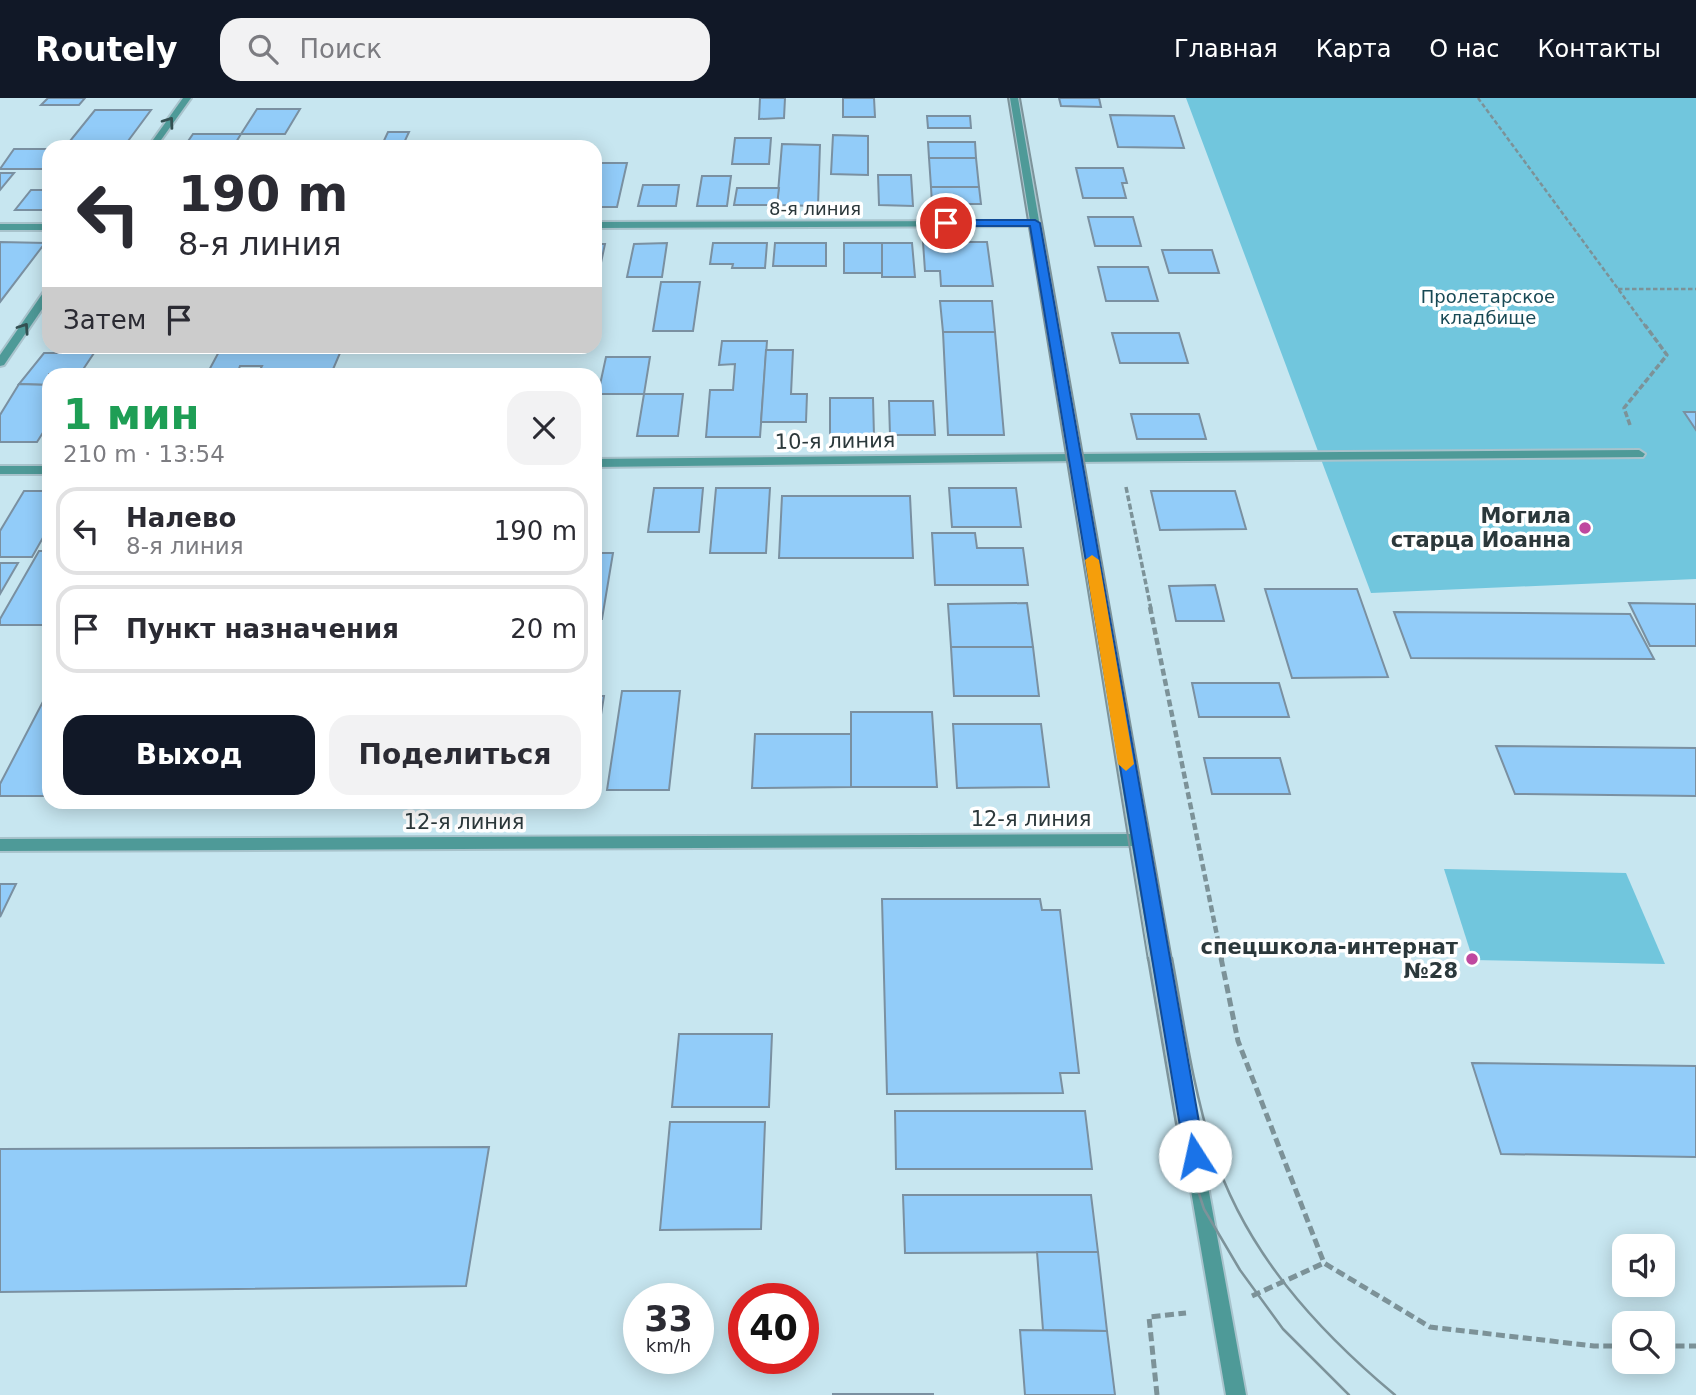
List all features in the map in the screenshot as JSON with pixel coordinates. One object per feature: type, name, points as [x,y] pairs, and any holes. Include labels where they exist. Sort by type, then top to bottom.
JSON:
[{"type":"street","points":[[157,140],[187,98]]},
{"type":"street","points":[[1014,98],[1138,839],[1236,1395]]},
{"type":"street","name":"8-я линия","points":[[602,225],[1035,223]]},
{"type":"street","points":[[0,227],[42,227]]},
{"type":"street","points":[[0,363],[42,302]]},
{"type":"street","name":"10-я линия","points":[[602,463],[1639,454]]},
{"type":"street","points":[[0,470],[42,470]]},
{"type":"street","name":"12-я линия","points":[[0,845],[1138,839]]},
{"type":"path","points":[[1478,98],[1667,355],[1624,408],[1639,454]]},
{"type":"path","points":[[1618,289],[1696,289]]},
{"type":"path","points":[[1121,458],[1238,1041],[1324,1263],[1430,1327],[1612,1346]]},
{"type":"path","points":[[1675,1346],[1696,1346]]},
{"type":"green space","name":"Пролетарское кладбище","points":[[1186,98],[1696,98],[1696,579],[1371,593]]},
{"type":"green space","points":[[1444,869],[1626,873],[1665,964],[1473,960]]},
{"type":"building","points":[[48,98],[85,98],[79,105],[41,105]]},
{"type":"building","points":[[760,98],[785,98],[784,118],[759,119]]},
{"type":"building","points":[[843,98],[874,98],[875,117],[843,117]]},
{"type":"building","points":[[1059,98],[1099,98],[1101,107],[1061,106]]},
{"type":"building","points":[[257,109],[300,109],[285,134],[241,134]]},
{"type":"building","points":[[95,110],[151,110],[129,140],[71,140]]},
{"type":"building","points":[[1110,115],[1174,116],[1184,148],[1118,147]]},
{"type":"building","points":[[927,116],[970,116],[971,128],[928,128]]},
{"type":"building","points":[[388,132],[409,132],[405,140],[384,140]]},
{"type":"building","points":[[193,134],[241,134],[237,140],[189,140]]},
{"type":"building","points":[[833,135],[868,136],[868,175],[831,174]]},
{"type":"building","points":[[735,138],[771,138],[769,164],[732,164]]},
{"type":"building","points":[[928,142],[975,142],[976,158],[929,158]]},
{"type":"building","points":[[782,144],[820,145],[818,206],[777,205]]},
{"type":"building","points":[[14,149],[42,149],[42,169],[0,169]]},
{"type":"building","points":[[929,158],[976,158],[979,187],[931,187]]},
{"type":"building","points":[[602,163],[627,163],[617,207],[602,207]]},
{"type":"building","points":[[1076,168],[1123,168],[1127,183],[1122,183],[1126,198],[1083,198]]},
{"type":"building","points":[[0,173],[14,173],[0,190]]},
{"type":"building","points":[[878,175],[911,175],[913,206],[879,205]]},
{"type":"building","points":[[702,176],[731,176],[727,206],[697,206]]},
{"type":"building","points":[[643,185],[679,185],[676,206],[638,206]]},
{"type":"building","points":[[931,187],[979,187],[981,204],[932,204]]},
{"type":"building","points":[[737,188],[779,188],[777,205],[734,205]]},
{"type":"building","points":[[31,190],[42,190],[42,210],[15,210]]},
{"type":"building","points":[[1088,217],[1133,217],[1141,246],[1095,246]]},
{"type":"building","points":[[0,242],[42,243],[42,247],[0,302]]},
{"type":"building","points":[[923,242],[987,242],[993,286],[941,286],[940,271],[925,271]]},
{"type":"building","points":[[667,243],[662,277],[627,277],[634,244]]},
{"type":"building","points":[[713,243],[767,243],[765,268],[732,268],[733,264],[710,264]]},
{"type":"building","points":[[775,243],[826,243],[826,266],[773,266]]},
{"type":"building","points":[[844,243],[882,243],[883,273],[844,273]]},
{"type":"building","points":[[882,243],[912,243],[915,277],[882,277]]},
{"type":"building","points":[[1162,250],[1212,250],[1219,273],[1169,273]]},
{"type":"building","points":[[1098,267],[1148,267],[1158,301],[1106,301]]},
{"type":"building","points":[[661,282],[700,282],[693,331],[653,331]]},
{"type":"building","points":[[940,301],[992,301],[995,332],[943,332]]},
{"type":"building","points":[[943,332],[995,332],[1004,435],[948,435]]},
{"type":"building","points":[[1112,333],[1179,333],[1188,363],[1120,363]]},
{"type":"building","points":[[722,341],[767,341],[760,437],[706,437],[710,390],[733,390],[735,364],[719,365]]},
{"type":"building","points":[[766,350],[793,350],[791,394],[807,394],[806,422],[761,422]]},
{"type":"building","points":[[43,354],[93,354],[84,368],[42,368],[42,385],[19,384]]},
{"type":"building","points":[[218,354],[340,354],[334,368],[210,368]]},
{"type":"building","points":[[606,357],[650,357],[644,394],[602,394]]},
{"type":"building","points":[[19,384],[42,385],[42,434],[37,442],[0,442],[0,415]]},
{"type":"building","points":[[644,394],[683,394],[678,436],[637,436]]},
{"type":"building","points":[[830,398],[873,398],[874,436],[830,436]]},
{"type":"building","points":[[889,401],[933,401],[935,435],[890,435]]},
{"type":"building","points":[[1684,412],[1696,412],[1696,430]]},
{"type":"building","points":[[1131,414],[1199,414],[1206,439],[1137,439]]},
{"type":"building","points":[[654,488],[703,488],[699,532],[648,532]]},
{"type":"building","points":[[716,488],[770,488],[766,553],[710,553]]},
{"type":"building","points":[[949,488],[1016,488],[1021,527],[952,527]]},
{"type":"building","points":[[24,491],[42,491],[42,539],[32,557],[0,557],[0,531]]},
{"type":"building","points":[[1151,491],[1235,491],[1246,529],[1160,530]]},
{"type":"building","points":[[782,496],[910,496],[913,558],[779,558]]},
{"type":"building","points":[[932,533],[975,533],[977,548],[1023,548],[1028,585],[935,585]]},
{"type":"building","points":[[39,551],[42,551],[42,625],[0,625],[0,619]]},
{"type":"building","points":[[602,553],[613,553],[602,619]]},
{"type":"building","points":[[0,563],[18,563],[0,594]]},
{"type":"building","points":[[1215,585],[1224,621],[1176,621],[1169,586]]},
{"type":"building","points":[[1265,589],[1357,589],[1388,677],[1292,678]]},
{"type":"building","points":[[1027,603],[1033,647],[951,647],[948,604]]},
{"type":"building","points":[[1629,603],[1696,604],[1696,646],[1650,646]]},
{"type":"building","points":[[1394,612],[1630,614],[1654,659],[1411,658]]},
{"type":"building","points":[[951,647],[1033,647],[1039,696],[954,696]]},
{"type":"building","points":[[1192,683],[1279,683],[1289,717],[1199,717]]},
{"type":"building","points":[[622,691],[680,691],[669,790],[607,790]]},
{"type":"building","points":[[42,704],[42,796],[0,796],[0,784]]},
{"type":"building","points":[[851,712],[932,712],[937,787],[851,787]]},
{"type":"building","points":[[953,724],[1041,724],[1049,787],[957,788]]},
{"type":"building","points":[[755,734],[851,734],[851,787],[752,788]]},
{"type":"building","points":[[1496,746],[1696,748],[1696,796],[1515,794]]},
{"type":"building","points":[[1204,758],[1280,758],[1290,794],[1212,794]]},
{"type":"building","points":[[0,884],[16,884],[0,917]]},
{"type":"building","points":[[882,899],[1040,899],[1042,910],[1060,910],[1079,1073],[1060,1073],[1063,1093],[887,1094]]},
{"type":"building","points":[[679,1034],[772,1034],[769,1107],[672,1107]]},
{"type":"building","points":[[1472,1063],[1696,1066],[1696,1157],[1501,1154]]},
{"type":"building","points":[[895,1111],[1085,1111],[1092,1169],[896,1169]]},
{"type":"building","points":[[670,1122],[765,1122],[761,1229],[660,1230]]},
{"type":"building","points":[[489,1147],[466,1286],[0,1292],[0,1149]]},
{"type":"building","points":[[903,1195],[1091,1195],[1098,1252],[905,1253]]},
{"type":"building","points":[[1037,1252],[1098,1252],[1107,1331],[1043,1330]]},
{"type":"building","points":[[1020,1330],[1107,1331],[1115,1395],[1025,1395]]},
{"type":"building","points":[[933,1394],[933,1395],[833,1395]]},
{"type":"tram line","points":[[1008,98],[1148,960]]},
{"type":"tram line","points":[[1020,98],[1172,960]]},
{"type":"tram line","points":[[1148,958],[1176,1123],[1204,1209],[1240,1270],[1283,1329],[1349,1395]]},
{"type":"tram line","points":[[1172,958],[1206,1128],[1227,1187],[1244,1222],[1286,1286],[1311,1315],[1395,1395]]},
{"type":"slow traffic","points":[[1092,560],[1126,764]]},
{"type":"place","name":"Могила старца Иоанна","points":[[1585,528]]},
{"type":"place","name":"спецшкола-интернат №28","points":[[1472,959]]},
{"type":"route","points":[[946,223],[1035,223],[1138,839],[1195,1156]]}]
